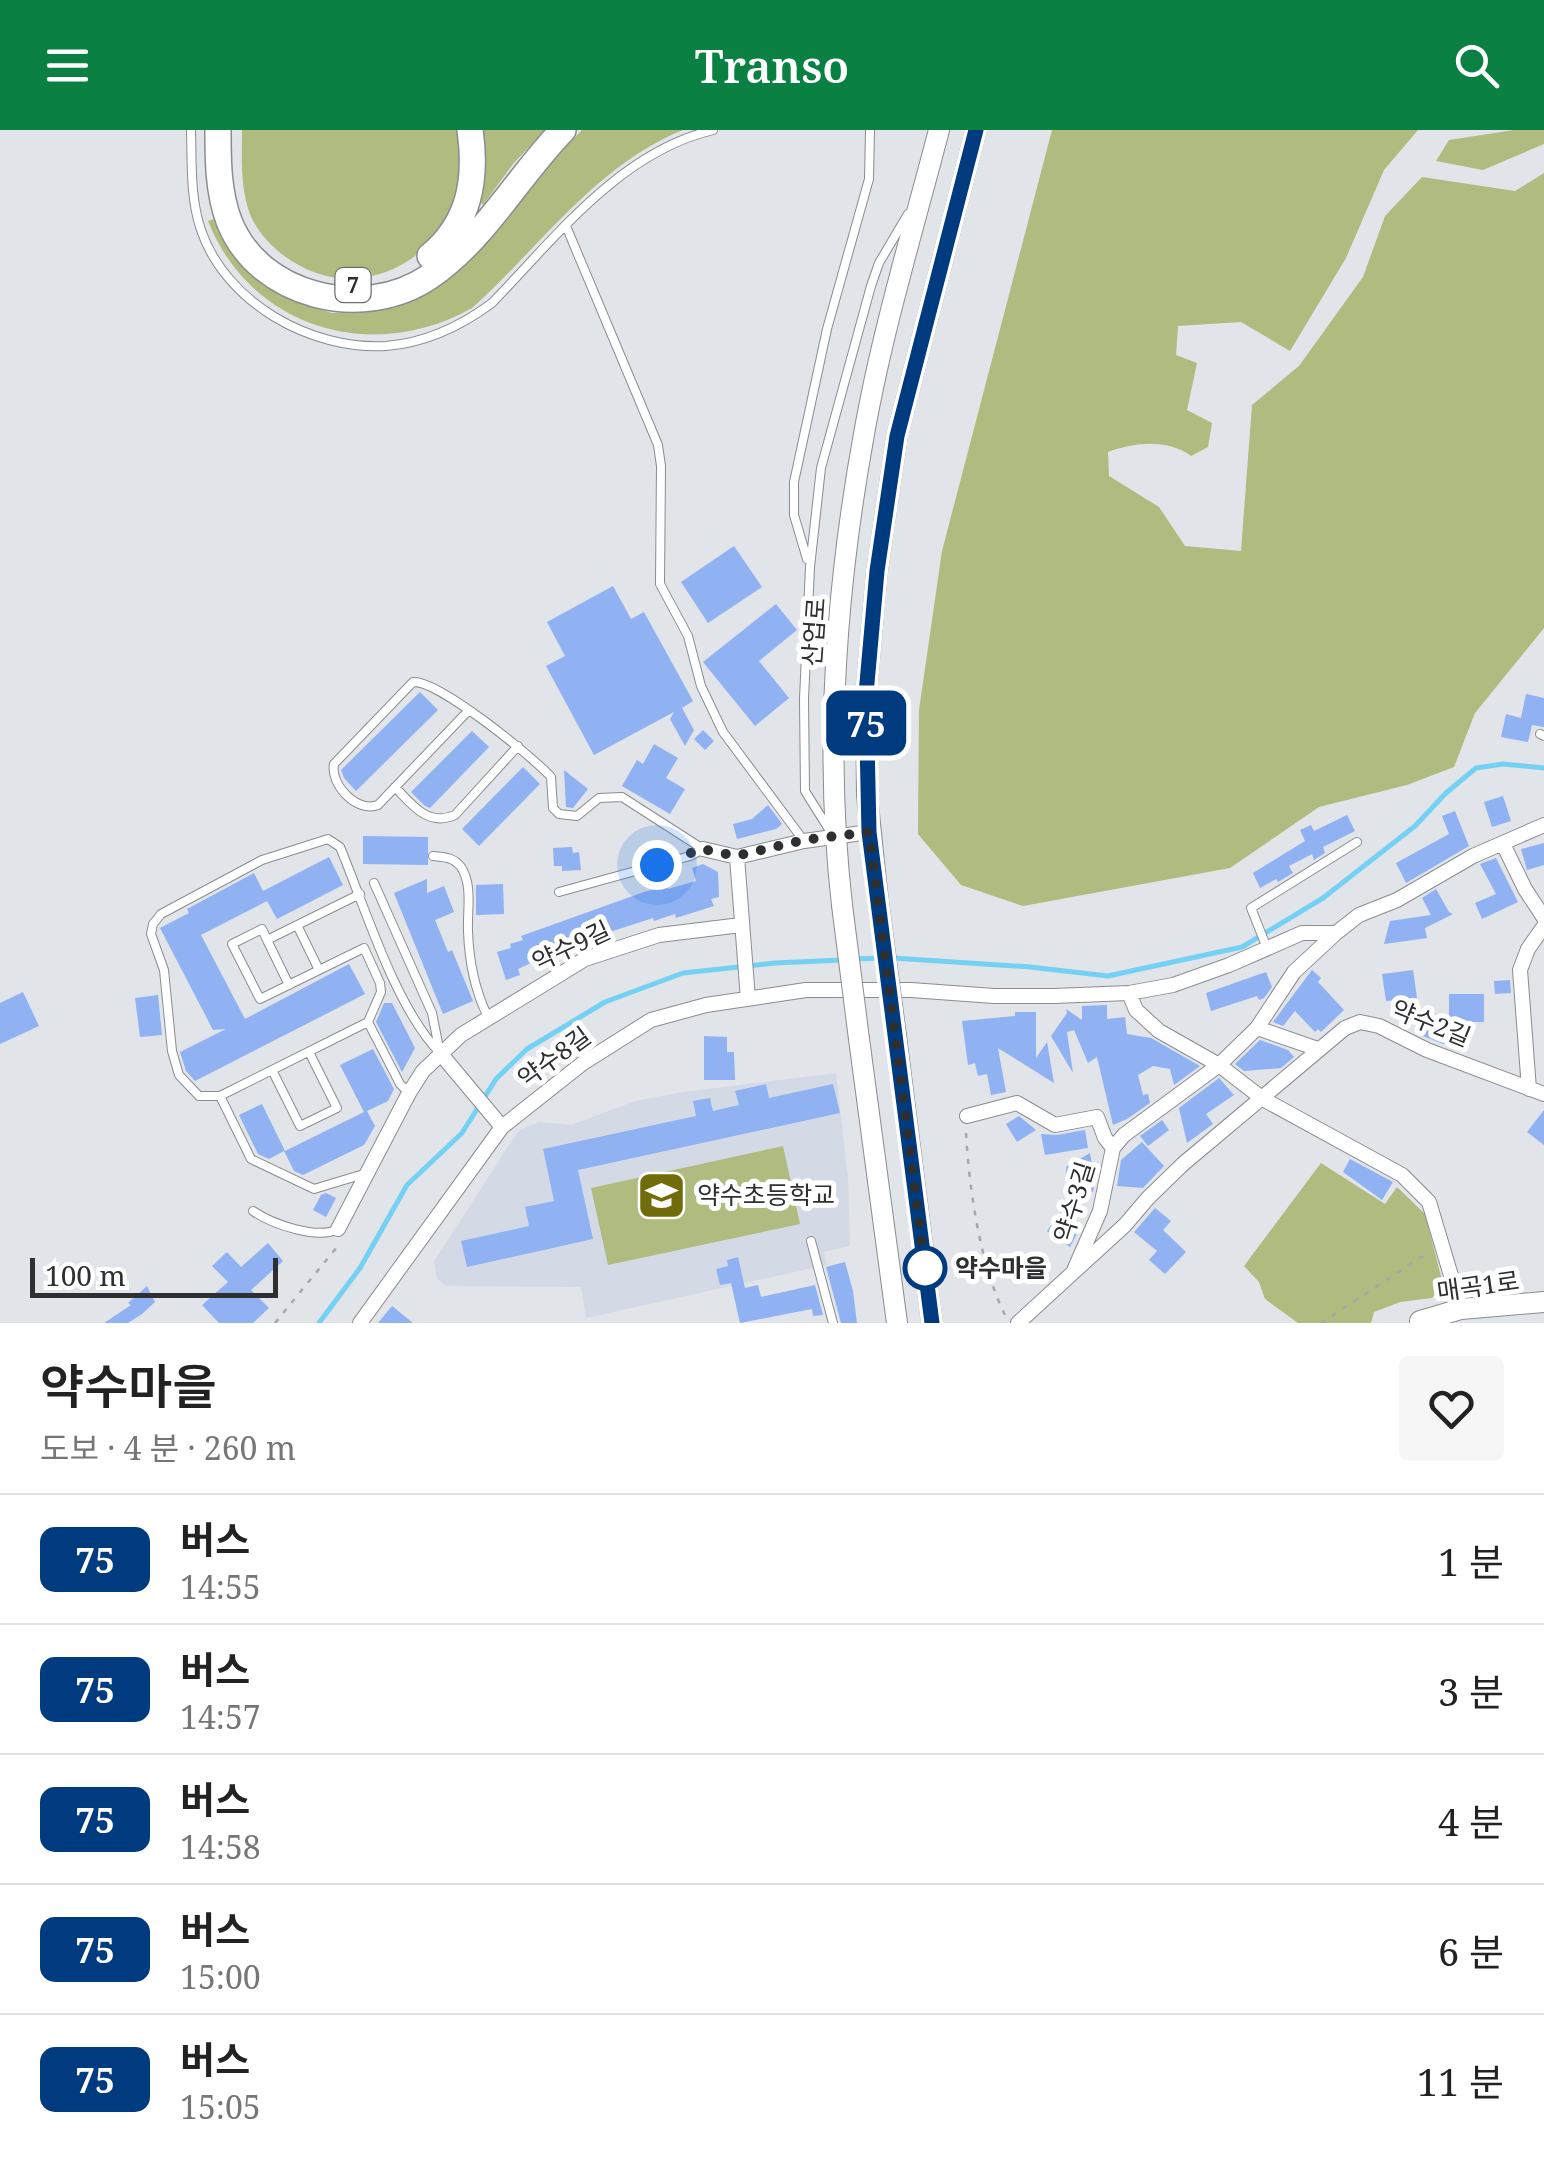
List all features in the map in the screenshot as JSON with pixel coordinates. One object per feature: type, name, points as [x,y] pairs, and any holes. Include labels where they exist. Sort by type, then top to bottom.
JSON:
[{"type":"highway","points":[[218,130],[222,196],[230,223],[246,249],[291,286],[322,298],[348,300],[403,291],[429,277],[455,256],[563,130]]},
{"type":"highway","name":"7","points":[[232,130],[236,195],[245,220],[260,243],[298,274],[345,286],[372,284],[398,276],[443,245],[458,226],[468,202],[474,158],[470,130]]},
{"type":"main road","name":"산업로","points":[[898,1323],[834,836],[835,693],[843,566],[864,431],[940,130]]},
{"type":"main road","points":[[932,1323],[869,832],[866,694],[877,571],[894,456],[976,130]]},
{"type":"main road","name":"매곡1로","points":[[1419,1322],[1461,1309],[1544,1302]]},
{"type":"street","name":"약수3길","points":[[1066,1282],[1082,1256],[1100,1211],[1113,1148],[1124,1135],[1219,1065],[1257,1028],[1294,972],[1359,915],[1397,900],[1473,856],[1544,824]]},
{"type":"street","points":[[702,849],[736,856],[804,840],[869,832]]},
{"type":"street","points":[[1503,844],[1544,918]]},
{"type":"street","points":[[736,856],[747,993]]},
{"type":"street","name":"약수9길","points":[[338,1236],[409,1093],[422,1071],[440,1053],[488,1017],[558,974],[606,951],[659,936],[740,925]]},
{"type":"street","points":[[1536,1091],[1520,970],[1528,949],[1544,926]]},
{"type":"street","name":"약수3길","points":[[873,989],[1009,996],[1128,992],[1173,984],[1302,933],[1336,933]]},
{"type":"street","name":"약수8길","points":[[360,1323],[502,1127],[531,1100],[632,1030],[676,1012],[747,993],[873,989]]},
{"type":"street","points":[[1128,992],[1136,1010],[1159,1030],[1219,1065],[1263,1099],[1402,1174],[1429,1202],[1461,1309]]},
{"type":"street","name":"약수2길","points":[[1025,1318],[1183,1164],[1345,1028],[1360,1022],[1380,1026],[1427,1050],[1473,1064],[1536,1091]]},
{"type":"street","points":[[1257,1028],[1318,1048]]},
{"type":"street","points":[[440,1053],[502,1127]]},
{"type":"street","points":[[968,1116],[1017,1103],[1055,1125],[1097,1117],[1113,1148]]},
{"type":"lane","points":[[191,130],[193,197],[202,231],[235,286],[259,308],[290,325],[356,345],[386,346],[445,330],[492,303],[604,189],[675,143],[713,130]]},
{"type":"lane","points":[[810,568],[794,515],[794,482],[831,314],[869,180],[870,130]]},
{"type":"lane","points":[[834,836],[805,791],[804,699],[810,568],[821,468],[879,263],[925,184]]},
{"type":"lane","points":[[566,226],[658,445],[662,466],[660,584],[688,636],[707,702],[734,750],[804,840]]},
{"type":"lane","points":[[468,711],[371,808],[358,806],[334,779],[334,764],[413,682],[423,682],[468,711],[518,746],[551,777],[553,808],[558,814],[577,816],[599,798],[622,797],[702,849],[690,856],[560,892]]},
{"type":"lane","points":[[395,787],[424,815],[448,818],[518,746]]},
{"type":"lane","points":[[289,985],[262,929],[232,944],[260,1000],[364,948],[380,983],[379,999],[368,1022],[220,1096],[199,1096],[174,1064],[164,970],[151,934],[153,924],[161,914],[262,860],[320,840],[336,842],[420,1031],[440,1053]]},
{"type":"lane","points":[[1267,948],[1251,908],[1357,842]]},
{"type":"lane","points":[[432,856],[448,857],[459,864],[466,876],[469,949],[480,1001],[488,1017]]},
{"type":"lane","points":[[374,883],[432,1013],[440,1053]]},
{"type":"lane","points":[[267,940],[360,894]]},
{"type":"lane","points":[[296,925],[319,970]]},
{"type":"lane","points":[[380,983],[394,976]]},
{"type":"lane","points":[[368,1022],[400,1084],[409,1093]]},
{"type":"lane","points":[[272,1070],[300,1126],[337,1108],[309,1052]]},
{"type":"lane","points":[[220,1096],[251,1159],[259,1166],[314,1190],[370,1172]]},
{"type":"lane","points":[[253,1212],[264,1219],[338,1236]]},
{"type":"lane","points":[[811,1241],[833,1323]]},
{"type":"path","points":[[968,1116],[966,1135],[974,1200],[994,1292],[1009,1323]]},
{"type":"path","points":[[276,1323],[338,1236]]},
{"type":"path","points":[[1321,1323],[1442,1243]]},
{"type":"shaded area","name":"약수초등학교","points":[[836,1073],[848,1178],[850,1246],[824,1252],[827,1265],[586,1318],[581,1287],[446,1286],[437,1279],[434,1261],[519,1130],[539,1122],[571,1125],[635,1101],[683,1092]]},
{"type":"green space","points":[[242,130],[457,130],[462,167],[455,202],[438,232],[415,256],[385,272],[352,278],[318,273],[278,251],[253,220],[243,183]]},
{"type":"green space","points":[[481,130],[545,130],[513,164],[483,205],[480,201],[485,167]]},
{"type":"green space","points":[[582,130],[683,130],[623,164],[570,209],[472,308],[434,325],[395,333],[356,334],[319,326],[284,311],[253,288],[228,258],[208,221],[214,219],[233,253],[249,271],[291,300],[332,313],[380,310],[421,294]]},
{"type":"green space","points":[[1052,130],[1418,130],[1384,170],[1346,258],[1290,351],[1241,322],[1178,326],[1176,355],[1197,363],[1187,410],[1212,423],[1208,447],[1191,456],[1172,447],[1151,444],[1108,452],[1109,476],[1159,507],[1185,546],[1241,551],[1252,405],[1299,366],[1363,277],[1385,216],[1422,177],[1515,191],[1544,173],[1544,628],[1475,713],[1454,767],[1407,785],[1319,807],[1230,868],[1023,906],[961,885],[918,834],[919,710],[942,551]]},
{"type":"green space","points":[[1514,130],[1544,130],[1544,144],[1483,170],[1436,161],[1449,140]]},
{"type":"green space","points":[[783,1146],[800,1224],[608,1265],[591,1188]]},
{"type":"green space","points":[[1321,1163],[1385,1204],[1397,1187],[1425,1214],[1443,1284],[1432,1298],[1400,1302],[1374,1312],[1371,1323],[1298,1323],[1265,1299],[1259,1282],[1244,1266]]},
{"type":"building","points":[[734,546],[762,587],[708,623],[681,582]]},
{"type":"building","points":[[613,586],[631,619],[644,612],[693,701],[682,708],[694,730],[685,746],[670,719],[674,712],[594,755],[546,666],[565,656],[547,622]]},
{"type":"building","points":[[776,604],[797,630],[759,661],[789,698],[755,726],[703,662]]},
{"type":"building","points":[[420,692],[438,710],[356,791],[341,770]]},
{"type":"building","points":[[1526,694],[1544,698],[1544,727],[1532,725],[1528,742],[1501,737],[1506,714],[1521,718]]},
{"type":"building","points":[[703,730],[714,741],[705,750],[694,739]]},
{"type":"building","points":[[472,731],[489,747],[430,808],[425,806],[411,792]]},
{"type":"building","points":[[654,744],[678,758],[666,778],[685,789],[670,814],[622,786],[637,760],[643,764]]},
{"type":"building","points":[[523,767],[540,784],[479,846],[462,829]]},
{"type":"building","points":[[564,770],[588,789],[573,808],[566,807]]},
{"type":"building","points":[[1503,796],[1511,821],[1492,827],[1484,802]]},
{"type":"building","points":[[768,805],[782,824],[737,839],[733,824],[752,819]]},
{"type":"building","points":[[1455,811],[1469,846],[1406,883],[1396,863],[1449,834],[1442,816]]},
{"type":"building","points":[[1347,815],[1355,831],[1323,847],[1325,853],[1314,860],[1312,854],[1289,866],[1293,873],[1278,882],[1276,879],[1260,888],[1253,873],[1305,841],[1300,830],[1311,825],[1314,831]]},
{"type":"building","points":[[363,836],[428,837],[428,865],[363,864]]},
{"type":"building","points":[[1544,843],[1544,865],[1527,870],[1521,849]]},
{"type":"building","points":[[572,847],[573,853],[579,852],[581,870],[562,871],[562,866],[554,866],[553,848]]},
{"type":"building","points":[[329,857],[343,885],[277,919],[267,901],[201,935],[245,1019],[349,964],[365,994],[195,1081],[186,1071],[180,1052],[226,1029],[213,1030],[160,928],[254,873],[263,891]]},
{"type":"building","points":[[1496,858],[1518,902],[1482,919],[1475,903],[1496,894],[1480,864]]},
{"type":"building","points":[[703,864],[718,872],[719,897],[711,899],[714,906],[676,918],[675,914],[654,921],[653,918],[545,953],[546,956],[518,969],[520,975],[506,980],[497,952],[523,940],[521,936],[644,892],[696,881],[692,868]]},
{"type":"building","points":[[427,879],[427,893],[444,886],[454,912],[435,920],[473,1001],[443,1014],[394,893]]},
{"type":"building","points":[[503,884],[504,914],[476,915],[476,885]]},
{"type":"building","points":[[1436,889],[1453,914],[1425,928],[1427,938],[1384,944],[1390,921],[1431,915],[1422,898]]},
{"type":"building","points":[[1312,970],[1344,1010],[1321,1032],[1315,1032],[1295,1011],[1283,1026],[1273,1022]]},
{"type":"building","points":[[1413,970],[1417,998],[1386,1001],[1382,974]]},
{"type":"building","points":[[1266,972],[1272,987],[1264,998],[1259,1000],[1257,996],[1211,1011],[1206,993]]},
{"type":"building","points":[[1510,980],[1511,993],[1495,994],[1494,981]]},
{"type":"building","points":[[23,992],[39,1026],[0,1044],[0,1003]]},
{"type":"building","points":[[1449,994],[1484,994],[1484,1022],[1449,1022]]},
{"type":"building","points":[[158,995],[162,1035],[140,1037],[135,998]]},
{"type":"building","points":[[384,1003],[392,1003],[415,1048],[402,1072],[376,1022]]},
{"type":"building","points":[[1107,1005],[1107,1019],[1125,1017],[1127,1034],[1151,1038],[1200,1066],[1174,1085],[1170,1069],[1153,1066],[1138,1075],[1143,1095],[1148,1094],[1150,1103],[1113,1125],[1097,1057],[1088,1063],[1074,1030],[1067,1032],[1073,1073],[1051,1036],[1066,1009],[1082,1020],[1082,1006]]},
{"type":"building","points":[[1015,1012],[1036,1012],[1036,1058],[1047,1042],[1054,1083],[998,1048],[1006,1092],[991,1095],[987,1074],[978,1076],[975,1063],[968,1065],[962,1021],[1015,1016]]},
{"type":"building","points":[[1427,1027],[1465,1042],[1461,1051],[1423,1036]]},
{"type":"building","points":[[704,1036],[727,1037],[727,1052],[734,1052],[735,1080],[704,1080]]},
{"type":"building","points":[[1260,1040],[1288,1050],[1294,1057],[1281,1068],[1244,1071],[1235,1064]]},
{"type":"building","points":[[373,1049],[394,1089],[388,1101],[367,1111],[375,1126],[364,1145],[303,1175],[294,1171],[284,1151],[269,1159],[258,1154],[239,1115],[262,1104],[285,1151],[364,1112],[340,1065]]},
{"type":"building","points":[[1219,1078],[1234,1095],[1206,1114],[1213,1124],[1187,1143],[1179,1108]]},
{"type":"building","points":[[766,1084],[769,1098],[833,1084],[840,1113],[578,1170],[593,1239],[467,1267],[461,1241],[529,1226],[525,1207],[554,1201],[543,1149],[696,1116],[693,1101],[710,1098],[713,1111],[739,1105],[735,1091]]},
{"type":"building","points":[[1544,1110],[1544,1145],[1527,1132]]},
{"type":"building","points":[[1019,1116],[1036,1130],[1017,1142],[1006,1124]]},
{"type":"building","points":[[1162,1120],[1169,1130],[1148,1146],[1140,1136]]},
{"type":"building","points":[[1085,1130],[1088,1148],[1045,1155],[1041,1134]]},
{"type":"building","points":[[1142,1142],[1164,1166],[1143,1188],[1117,1186],[1121,1160]]},
{"type":"building","points":[[1090,1153],[1093,1192],[1067,1193],[1066,1167]]},
{"type":"building","points":[[1350,1159],[1393,1182],[1382,1200],[1343,1172]]},
{"type":"building","points":[[326,1193],[336,1198],[326,1217],[313,1210]]},
{"type":"building","points":[[1155,1208],[1171,1221],[1163,1230],[1186,1252],[1165,1274],[1149,1260],[1157,1251],[1134,1232]]},
{"type":"building","points":[[1062,1210],[1082,1224],[1070,1247],[1047,1231]]},
{"type":"building","points":[[268,1243],[283,1261],[251,1290],[269,1308],[253,1323],[219,1323],[202,1305],[228,1282],[212,1266],[227,1252],[241,1267]]},
{"type":"building","points":[[738,1257],[745,1288],[758,1285],[761,1297],[815,1285],[823,1315],[813,1316],[812,1309],[740,1323],[731,1283],[720,1285],[716,1269],[728,1266],[727,1260]]},
{"type":"building","points":[[845,1262],[857,1323],[841,1323],[826,1267]]},
{"type":"building","points":[[147,1286],[155,1302],[142,1314],[128,1323],[104,1323],[131,1305],[128,1303]]},
{"type":"building","points":[[392,1306],[413,1323],[378,1323]]},
{"type":"waterway","points":[[893,958],[1108,976],[1242,947],[1323,898],[1415,826],[1476,768],[1503,764],[1544,768]]},
{"type":"waterway","points":[[853,959],[882,958]]},
{"type":"waterway","points":[[319,1323],[360,1268],[407,1185],[462,1133],[496,1079],[527,1049],[605,1002],[683,973],[842,960]]},
{"type":"bus line","name":"75","points":[[932,1323],[869,832],[866,694],[877,571],[897,436],[976,130]]},
{"type":"place","name":"약수초등학교","points":[[662,1195]]},
{"type":"place","name":"약수마을","points":[[925,1268]]},
{"type":"route","points":[[657,865],[702,849],[736,856],[804,840],[869,832],[925,1268]]}]
